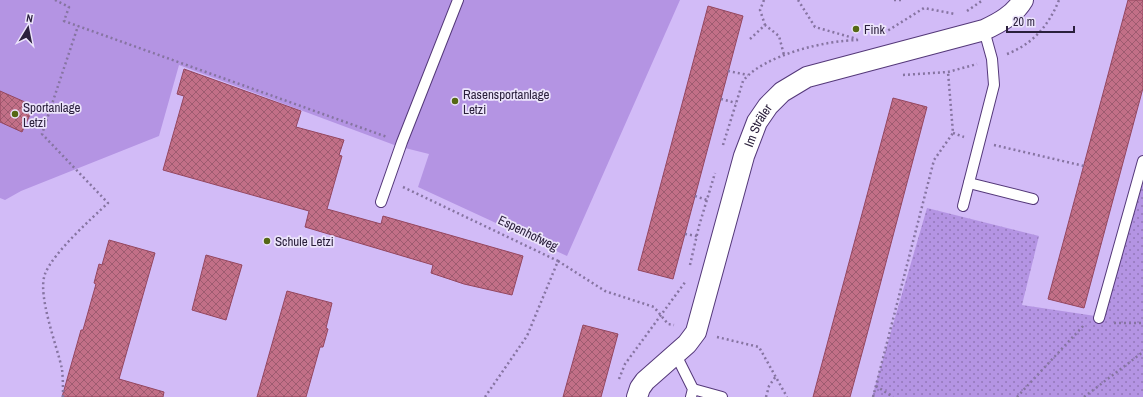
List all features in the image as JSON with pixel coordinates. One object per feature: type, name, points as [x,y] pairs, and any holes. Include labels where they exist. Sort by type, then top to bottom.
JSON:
[{"type":"street","name":"Im Sträler","points":[[637,397],[640,388],[645,381],[658,368],[676,355],[696,332],[744,156],[757,122],[768,106],[782,92],[807,77],[984,30],[1002,22],[1020,5],[1023,0]]},
{"type":"lane","points":[[381,202],[390,181],[402,142],[458,0]]},
{"type":"lane","points":[[963,206],[994,86],[992,59],[984,30]]},
{"type":"lane","points":[[1099,318],[1143,161]]},
{"type":"lane","points":[[969,183],[1033,199]]},
{"type":"lane","points":[[676,355],[692,393],[722,397]]},
{"type":"path","points":[[55,0],[69,7],[64,21],[402,142]]},
{"type":"path","points":[[764,0],[760,10],[765,25],[779,36],[784,55]]},
{"type":"path","points":[[798,0],[815,27],[859,40]]},
{"type":"path","points":[[894,0],[901,0]]},
{"type":"path","points":[[1002,56],[1018,50],[1039,34],[1053,14],[1059,0]]},
{"type":"path","points":[[750,39],[765,25]]},
{"type":"path","points":[[63,397],[62,371],[46,308],[43,287],[44,275],[50,264],[84,225],[108,203],[42,134],[78,26]]},
{"type":"path","points":[[896,75],[948,72],[981,63]]},
{"type":"path","points":[[728,72],[748,75]]},
{"type":"path","points":[[873,397],[934,160],[953,133],[948,72]]},
{"type":"path","points":[[721,99],[736,103]]},
{"type":"path","points":[[953,133],[979,141],[1084,166]]},
{"type":"path","name":"Espenhofweg","points":[[390,181],[558,261],[527,336],[485,397]]},
{"type":"path","points":[[695,196],[707,200]]},
{"type":"path","points":[[685,234],[697,236]]},
{"type":"path","points":[[558,261],[605,291],[654,307],[668,324],[682,328]]},
{"type":"path","points":[[1017,397],[1091,318],[1099,318],[1120,324],[1143,323]]},
{"type":"path","points":[[715,337],[760,347],[787,397]]},
{"type":"path","points":[[1084,397],[1143,352]]},
{"type":"path","points":[[766,397],[769,386],[776,376]]},
{"type":"path","points":[[876,386],[893,397]]},
{"type":"shaded area","name":"Rasensportanlage Letzi","points":[[0,0],[680,0],[567,256],[418,187],[429,154],[397,146],[179,65],[159,136],[21,191],[5,200],[0,198]]},
{"type":"shaded area","points":[[1143,183],[1143,397],[872,397],[927,208],[1039,236],[1022,305],[1102,317]]},
{"type":"building","points":[[1128,0],[1143,0],[1143,88],[1084,308],[1048,299]]},
{"type":"building","points":[[708,6],[743,16],[673,279],[638,270]]},
{"type":"building","points":[[184,69],[301,111],[296,127],[344,140],[339,155],[342,156],[327,209],[381,224],[383,216],[523,256],[512,295],[464,284],[431,273],[433,265],[305,227],[309,211],[163,170],[184,96],[177,94]]},
{"type":"building","name":"Sportanlage Letzi","points":[[0,91],[34,106],[22,132],[0,122]]},
{"type":"building","points":[[893,98],[927,107],[865,342],[850,397],[813,397]]},
{"type":"building","points":[[109,240],[155,253],[119,379],[164,392],[163,397],[62,397],[96,284],[94,283],[99,264],[102,265]]},
{"type":"building","points":[[206,255],[242,265],[226,320],[192,310]]},
{"type":"building","points":[[287,291],[332,303],[326,328],[328,329],[323,347],[320,347],[306,397],[257,397]]},
{"type":"building","points":[[583,325],[618,334],[601,397],[563,397]]},
{"type":"place","name":"Fink","points":[[856,29]]},
{"type":"place","name":"Rasensportanlage Letzi","points":[[455,101]]},
{"type":"place","name":"Sportanlage Letzi","points":[[15,114]]},
{"type":"place","name":"Schule Letzi","points":[[267,241]]}]
